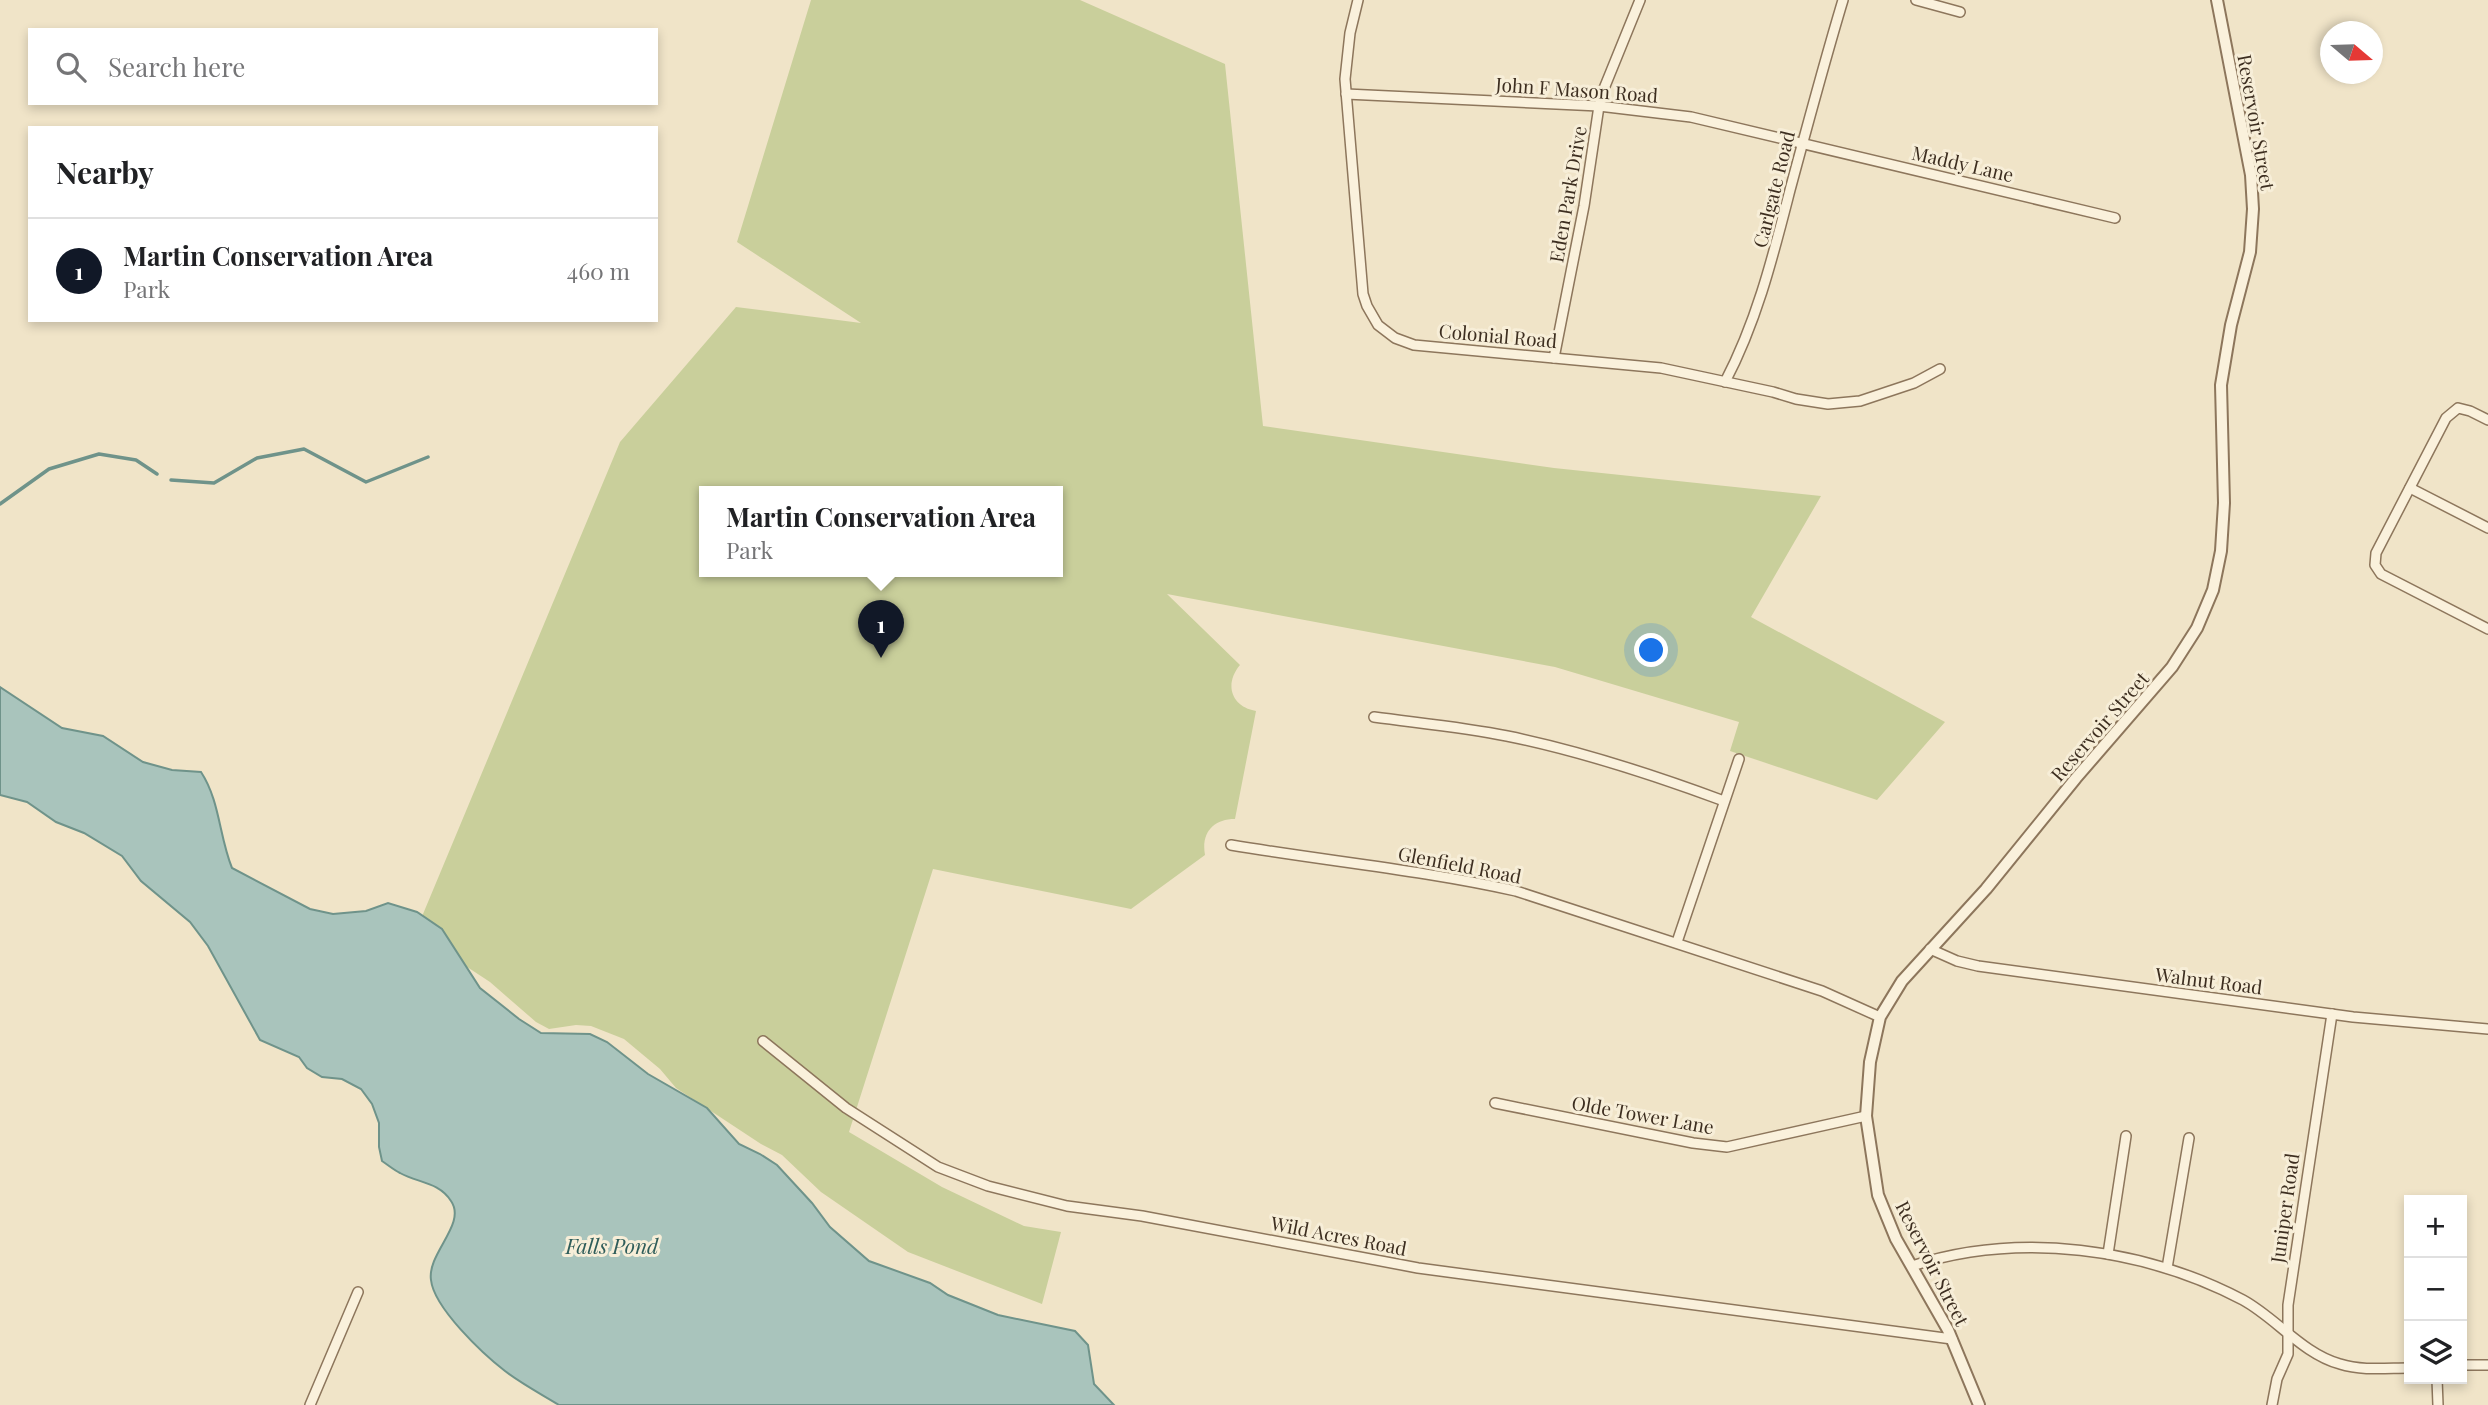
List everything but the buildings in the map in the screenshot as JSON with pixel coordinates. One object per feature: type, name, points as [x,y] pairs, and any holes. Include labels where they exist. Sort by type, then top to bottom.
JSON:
[{"type":"street","name":"Colonial Road","points":[[1358,0],[1348,45],[1346,94],[1363,293],[1371,317],[1386,333],[1414,345],[1661,368],[1828,404],[1860,401],[1914,383],[1940,369]]},
{"type":"street","name":"Eden Park Drive","points":[[1554,358],[1584,206],[1599,106],[1640,0]]},
{"type":"street","name":"Carlgate Road","points":[[1725,382],[1770,272],[1843,0]]},
{"type":"street","points":[[1916,0],[1960,12]]},
{"type":"street","name":"Reservoir Street","points":[[1979,1405],[1952,1339],[1896,1239],[1878,1195],[1866,1116],[1870,1062],[1880,1017],[1902,981],[1986,889],[2076,778],[2172,667],[2197,628],[2213,590],[2221,551],[2224,503],[2221,385],[2231,325],[2250,252],[2253,209],[2251,175],[2217,0]]},
{"type":"street","name":"John F Mason Road","points":[[1346,94],[1599,106],[1691,117],[1803,142]]},
{"type":"street","name":"Maddy Lane","points":[[1803,142],[2115,218]]},
{"type":"street","points":[[2488,420],[2464,408],[2452,412],[2376,553],[2376,568],[2381,574],[2488,629]]},
{"type":"street","points":[[2410,488],[2488,528]]},
{"type":"street","points":[[1374,717],[1505,736],[1553,747],[1724,801]]},
{"type":"street","points":[[1677,942],[1740,759]]},
{"type":"street","name":"Glenfield Road","points":[[1231,845],[1493,886],[1566,906],[1822,991],[1880,1017]]},
{"type":"street","name":"Walnut Road","points":[[1930,949],[1957,961],[1978,966],[2332,1014],[2488,1029]]},
{"type":"street","name":"Juniper Road","points":[[2272,1405],[2277,1379],[2288,1354],[2287,1312],[2332,1014]]},
{"type":"street","name":"Wild Acres Road","points":[[763,1041],[846,1108],[938,1167],[988,1186],[1067,1206],[1142,1216],[1418,1268],[1952,1339]]},
{"type":"street","name":"Olde Tower Lane","points":[[1495,1103],[1666,1138],[1727,1147],[1866,1116]]},
{"type":"street","points":[[2108,1254],[2126,1136]]},
{"type":"street","points":[[2167,1268],[2189,1138]]},
{"type":"street","points":[[1912,1266],[1943,1256],[1992,1250],[2038,1248],[2108,1254],[2167,1268],[2244,1301],[2318,1355],[2340,1364],[2368,1369],[2404,1368]]},
{"type":"street","points":[[310,1405],[358,1292]]},
{"type":"street","points":[[2467,1365],[2488,1365]]},
{"type":"street","points":[[2437,1384],[2438,1405]]},
{"type":"green space","points":[[811,0],[1080,0],[1225,64],[1263,426],[1554,468],[1821,496],[1751,617],[1945,722],[1877,800],[1730,751],[1739,722],[1555,667],[1167,594],[1240,665],[1232,680],[1233,694],[1241,705],[1256,711],[1235,819],[1220,822],[1210,829],[1205,840],[1205,855],[1131,909],[933,869],[849,1132],[942,1187],[1024,1226],[1061,1232],[1042,1304],[908,1252],[821,1192],[782,1155],[676,1088],[660,1069],[624,1039],[591,1026],[549,1029],[536,1022],[490,982],[452,957],[413,938],[620,442],[736,307],[861,323],[737,242]]},
{"type":"water","name":"Falls Pond","points":[[0,687],[62,728],[103,736],[143,762],[172,770],[201,772],[216,807],[232,868],[310,909],[333,914],[366,911],[388,903],[417,912],[442,929],[480,988],[519,1019],[541,1033],[590,1034],[607,1042],[648,1074],[707,1108],[739,1144],[777,1165],[830,1227],[869,1261],[930,1283],[948,1295],[998,1315],[1075,1331],[1088,1345],[1094,1384],[1114,1405],[559,1405],[518,1380],[473,1342],[441,1304],[434,1291],[431,1270],[451,1229],[455,1210],[441,1190],[400,1173],[382,1161],[379,1123],[372,1104],[361,1089],[342,1079],[322,1077],[307,1068],[299,1057],[260,1040],[208,946],[190,922],[141,881],[122,856],[84,833],[56,822],[27,802],[0,795]]},
{"type":"waterway","points":[[171,480],[214,483],[257,458],[304,449],[366,482],[428,457]]},
{"type":"waterway","points":[[0,504],[49,469],[99,454],[136,460],[157,474]]},
{"type":"place","name":"Martin Conservation Area","points":[[881,658]]}]
